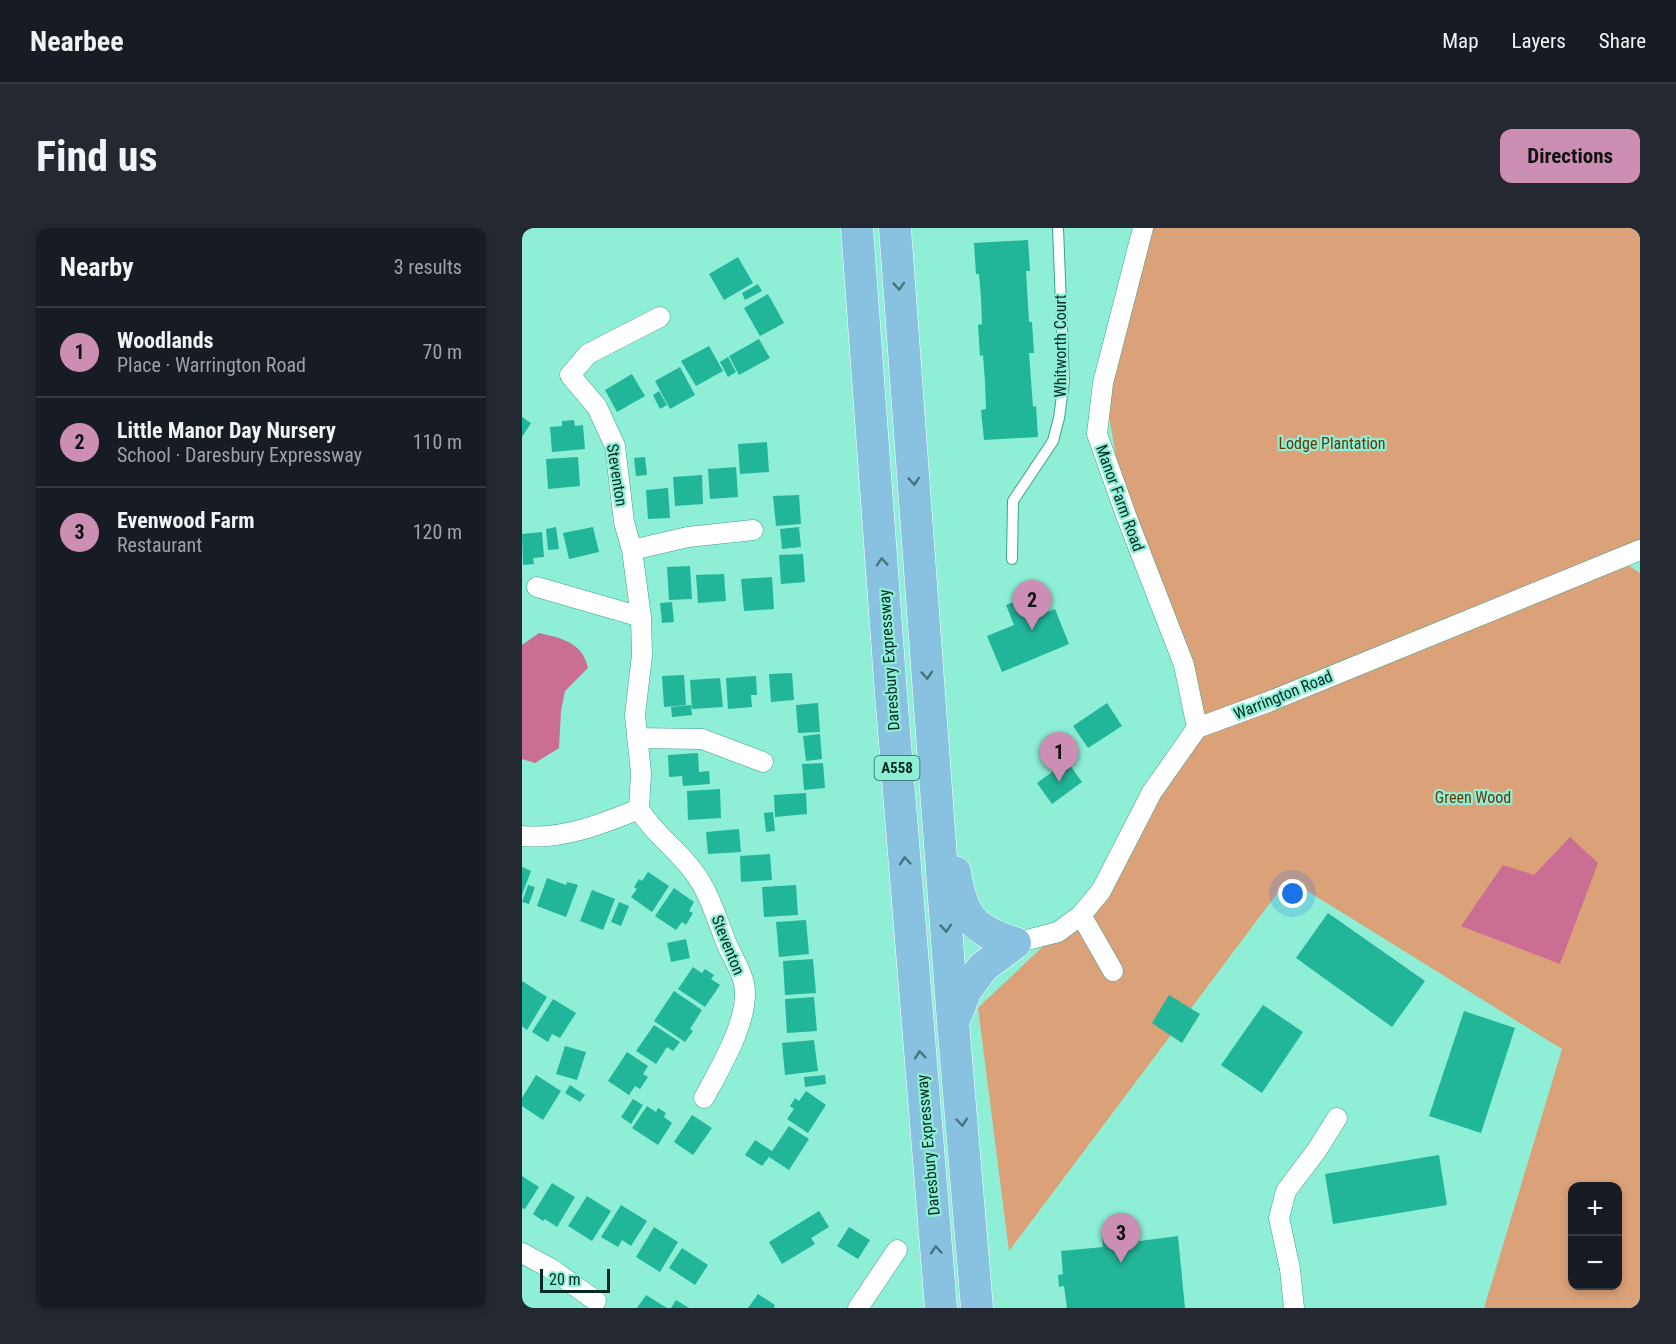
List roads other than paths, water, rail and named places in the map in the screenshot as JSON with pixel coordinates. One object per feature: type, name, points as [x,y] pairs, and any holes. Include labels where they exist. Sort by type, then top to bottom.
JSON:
[{"type":"main road","name":"Daresbury Expressway","points":[[857,228],[892,706],[941,1308]]},
{"type":"main road","name":"A558","points":[[895,228],[953,1022],[977,1308]]},
{"type":"main road","points":[[931,723],[964,911],[978,926],[994,936],[1015,943]]},
{"type":"main road","points":[[953,1022],[966,990],[983,967],[1015,943]]},
{"type":"street","name":"Manor Farm Road","points":[[1143,228],[1103,383],[1097,434],[1127,519],[1184,665],[1197,728]]},
{"type":"street","name":"Steventon","points":[[660,317],[588,354],[570,375],[597,406],[615,446],[624,522],[632,550],[641,617],[642,656],[635,715],[641,773],[639,809],[646,822],[693,870],[707,892],[744,983],[744,1003],[738,1026],[723,1063],[704,1098]]},
{"type":"street","points":[[632,550],[688,537],[753,530]]},
{"type":"street","name":"Warrington Road","points":[[1197,728],[1268,702],[1640,550]]},
{"type":"street","points":[[537,587],[641,617]]},
{"type":"street","points":[[1015,943],[1058,932],[1081,915],[1101,891],[1152,792],[1197,728]]},
{"type":"street","points":[[637,738],[702,739],[763,762]]},
{"type":"street","points":[[522,836],[552,837],[614,819],[639,809]]},
{"type":"street","points":[[1081,915],[1113,971]]},
{"type":"street","points":[[1294,1308],[1290,1269],[1279,1218],[1286,1191],[1317,1150],[1337,1118]]},
{"type":"street","points":[[858,1308],[897,1250]]},
{"type":"street","points":[[522,1253],[550,1268],[596,1301]]},
{"type":"lane","name":"Whitworth Court","points":[[1012,559],[1013,501],[1053,441],[1059,418],[1064,381],[1058,228]]},
{"type":"place","name":"Little Manor Day Nursery","points":[[1032,630]]},
{"type":"place","name":"Woodlands","points":[[1059,782]]},
{"type":"place","name":"Evenwood Farm","points":[[1121,1263]]},
{"type":"park label","name":"Lodge Plantation","points":[[1332,443]]},
{"type":"park label","name":"Green Wood","points":[[1473,797]]}]
